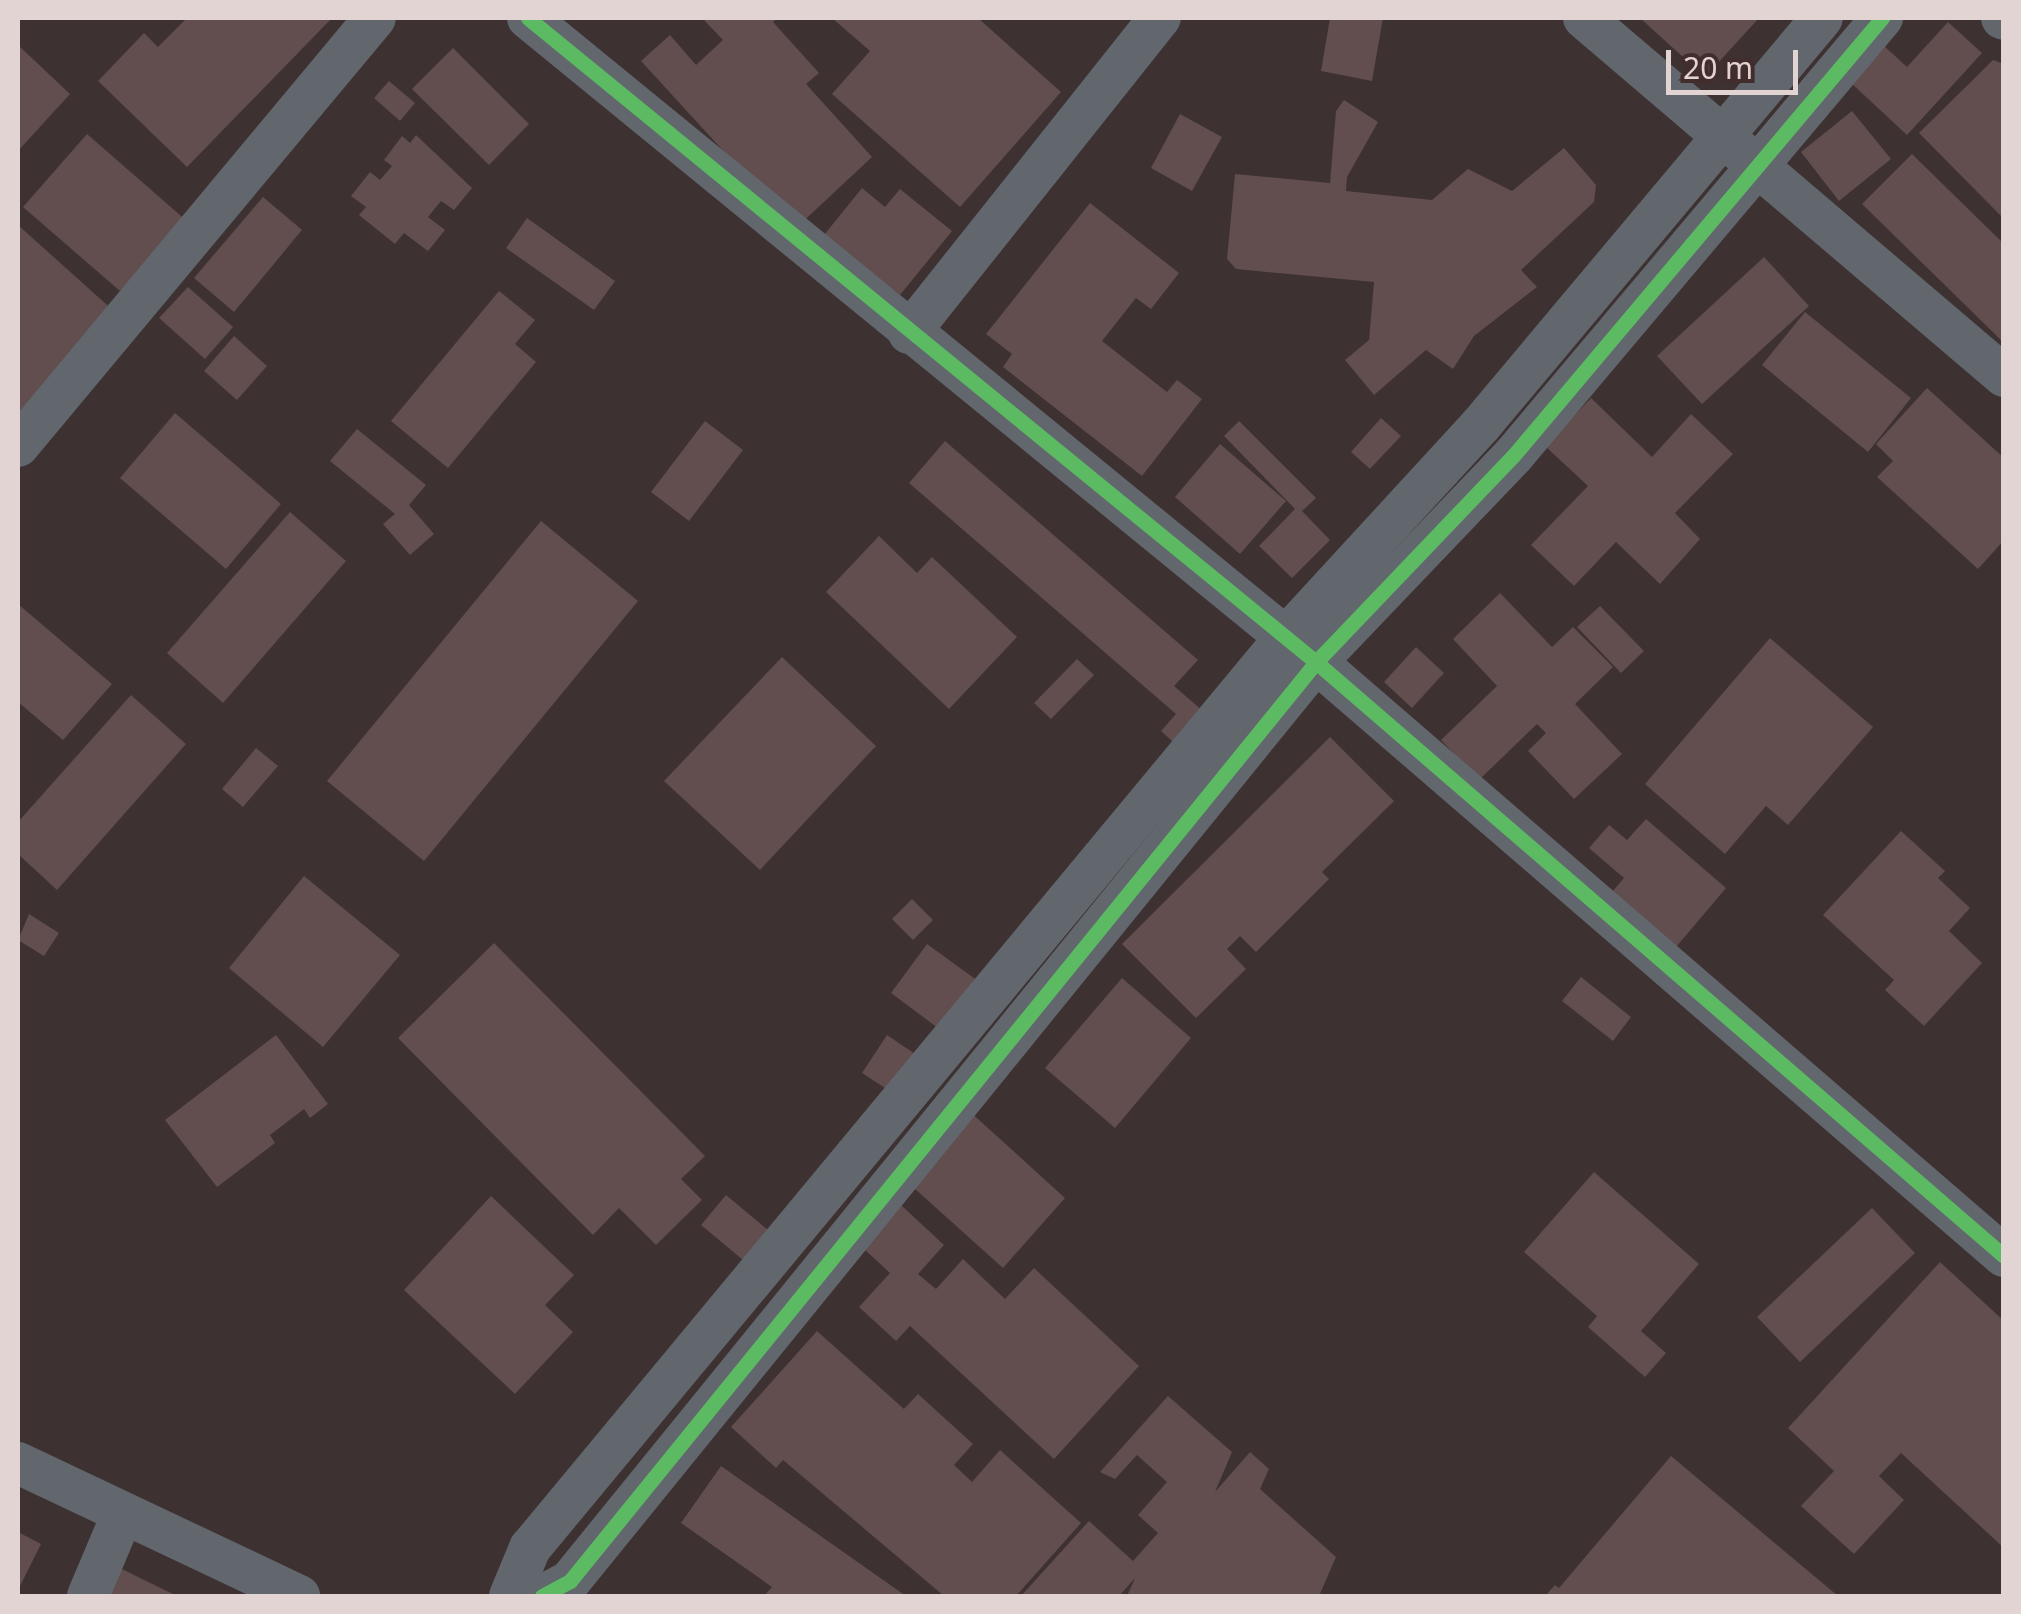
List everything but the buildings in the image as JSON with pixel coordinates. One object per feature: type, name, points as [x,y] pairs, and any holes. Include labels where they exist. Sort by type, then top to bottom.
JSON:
[{"type":"street","points":[[18,444],[375,18]]},
{"type":"street","points":[[528,18],[1301,650],[2004,1256]]},
{"type":"street","points":[[909,333],[1160,18]]},
{"type":"street","points":[[1584,18],[2004,376]]},
{"type":"street","points":[[530,1548],[572,1592],[1301,650],[1480,426],[1822,18]]},
{"type":"street","points":[[510,1596],[530,1548],[1301,650],[1513,456],[1882,18]]},
{"type":"street","points":[[18,1463],[299,1596]]},
{"type":"street","points":[[88,1596],[122,1513]]},
{"type":"cycle path","points":[[528,18],[1316,662],[2004,1256]]},
{"type":"cycle path","points":[[542,1596],[570,1581],[1316,662],[1513,456],[1882,18]]}]
